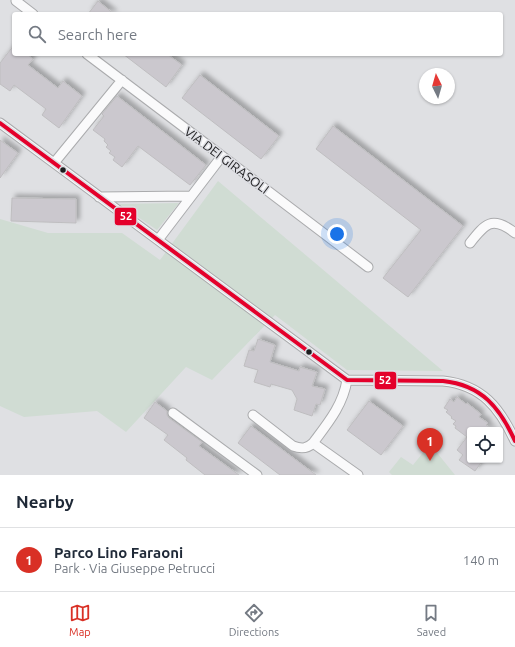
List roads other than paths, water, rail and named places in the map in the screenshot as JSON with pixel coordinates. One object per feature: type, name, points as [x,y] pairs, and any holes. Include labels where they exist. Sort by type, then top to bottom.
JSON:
[{"type":"street","points":[[16,1],[30,12]]},
{"type":"street","name":"VIA DEI GIRASOLI","points":[[90,56],[368,267]]},
{"type":"street","points":[[54,163],[122,80]]},
{"type":"street","points":[[0,123],[348,380],[437,381],[465,386],[477,392],[493,405],[505,421],[515,441]]},
{"type":"street","points":[[158,240],[222,156]]},
{"type":"street","points":[[99,197],[191,196]]},
{"type":"street","points":[[470,243],[481,229],[492,224],[504,226],[515,234]]},
{"type":"street","points":[[253,415],[293,446],[298,448],[308,447],[313,443],[339,406],[344,396],[348,380]]},
{"type":"street","points":[[173,413],[257,475]]},
{"type":"street","points":[[313,443],[358,475]]},
{"type":"place","name":"Parco Lino Faraoni","points":[[430,461]]}]
